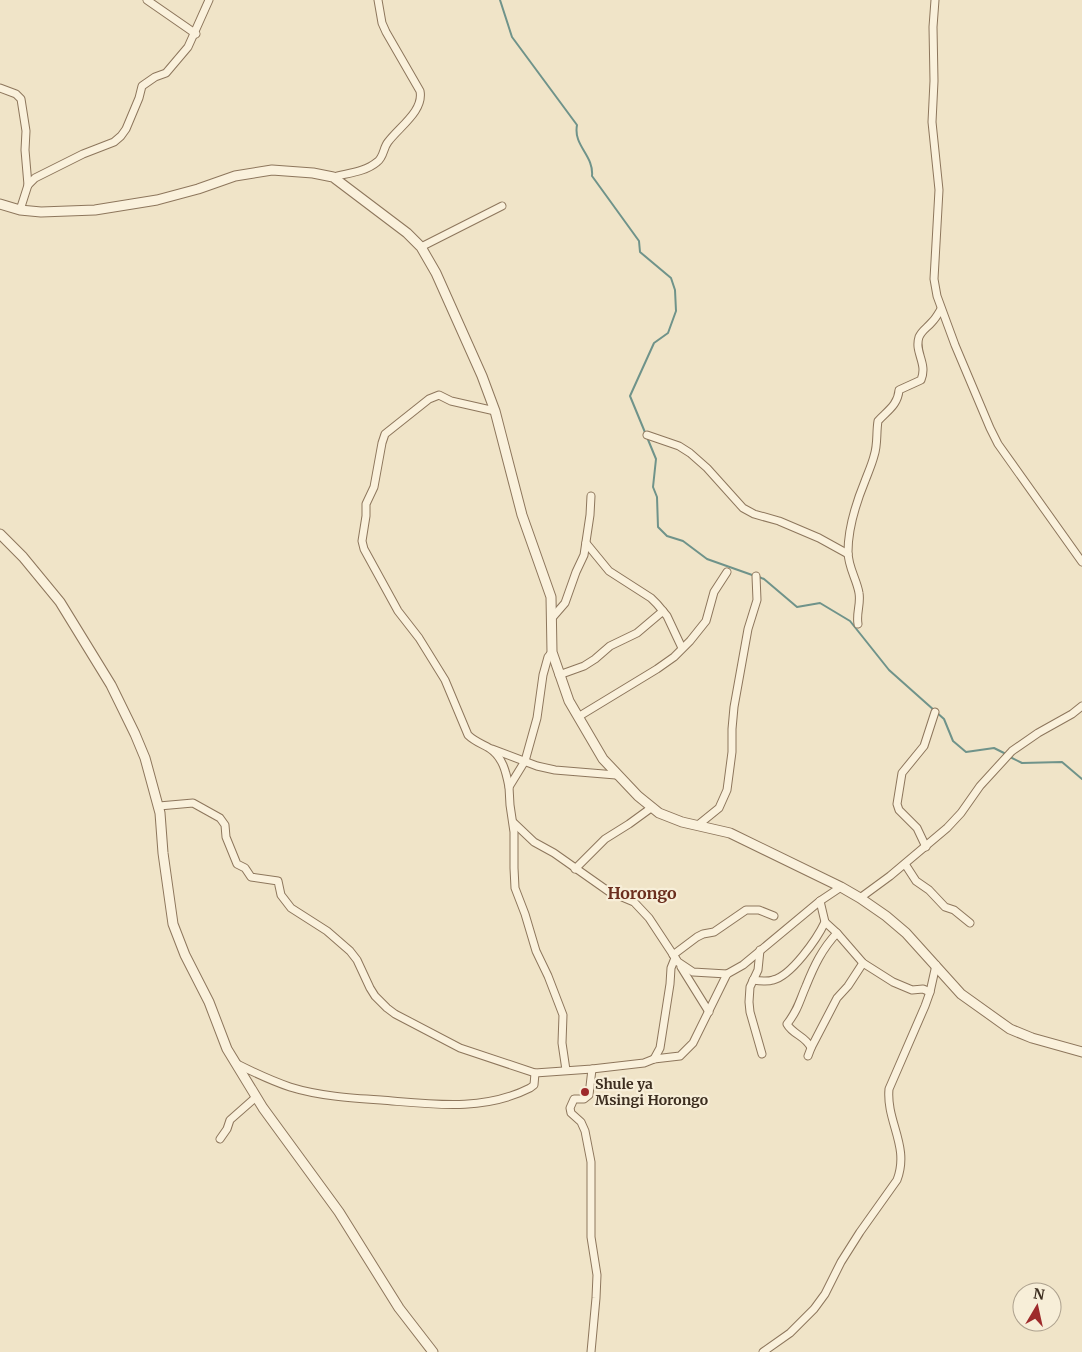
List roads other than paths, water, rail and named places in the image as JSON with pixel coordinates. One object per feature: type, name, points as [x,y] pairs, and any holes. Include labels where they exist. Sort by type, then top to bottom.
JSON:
[{"type":"street","points":[[147,0],[196,34]]},
{"type":"street","points":[[20,210],[28,185],[40,174],[114,142],[121,136],[129,122],[142,86],[155,77],[166,73],[188,47],[196,34],[209,0]]},
{"type":"street","points":[[0,204],[20,210],[54,212],[95,210],[157,200],[198,189],[235,176],[272,170],[313,173],[333,177],[366,169],[380,160],[386,143],[416,109],[420,98],[420,91],[382,23],[378,0]]},
{"type":"street","points":[[935,0],[932,122],[939,190],[934,279],[937,296],[998,444],[1082,562]]},
{"type":"street","points":[[0,88],[16,94],[21,99],[26,131],[25,150],[28,185]]},
{"type":"street","points":[[333,177],[407,233],[421,247],[448,298],[495,411],[522,515],[551,597],[552,652],[559,675],[569,701],[578,717],[603,759],[616,775],[651,808],[667,817],[738,836],[860,898],[906,933],[961,994],[1010,1029],[1032,1038],[1082,1052]]},
{"type":"street","points":[[421,247],[502,206]]},
{"type":"street","points":[[858,624],[856,615],[859,593],[851,572],[848,554],[850,530],[854,512],[876,451],[878,421],[894,406],[899,398],[899,390],[921,380],[925,372],[918,348],[919,339],[922,331],[942,309]]},
{"type":"street","points":[[495,411],[451,401],[439,394],[429,399],[388,431],[382,443],[374,487],[366,504],[362,541],[364,549],[398,611],[419,638],[445,680],[468,735],[473,740],[490,749],[554,770],[616,775]]},
{"type":"street","points":[[647,434],[679,446],[690,453],[707,468],[743,508],[754,514],[779,521],[819,538],[848,554]]},
{"type":"street","points":[[552,618],[565,603],[584,555],[591,496]]},
{"type":"street","points":[[0,534],[51,590],[111,685],[136,734],[159,806],[163,852],[174,927],[185,955],[209,1002],[227,1049],[256,1097],[339,1212],[399,1308],[433,1352]]},
{"type":"street","points":[[586,543],[609,571],[651,598],[663,611],[682,648]]},
{"type":"street","points":[[578,717],[657,669],[690,642],[706,621],[714,592],[727,572]]},
{"type":"street","points":[[698,825],[719,808],[727,790],[732,752],[734,707],[748,629],[757,600],[756,576]]},
{"type":"street","points":[[559,675],[584,666],[610,646],[637,634],[663,611]]},
{"type":"street","points":[[509,787],[525,761],[537,718],[543,675],[548,657],[552,652]]},
{"type":"street","points":[[860,898],[926,847],[961,813],[980,786],[1012,751],[1082,706]]},
{"type":"street","points":[[926,847],[917,828],[899,810],[897,804],[902,773],[924,746],[936,712]]},
{"type":"street","points":[[490,749],[503,764],[509,787],[514,823],[515,888],[536,951],[563,1015],[562,1043],[566,1070]]},
{"type":"street","points":[[159,806],[193,803],[222,820],[225,825],[226,837],[237,864],[245,868],[252,877],[278,880],[284,899],[291,908],[327,930],[350,951],[357,960],[375,996],[395,1014],[460,1048],[535,1073],[592,1069],[644,1063],[654,1059],[676,1058],[683,1054],[693,1043],[727,974]]},
{"type":"street","points":[[575,869],[605,839],[651,808]]},
{"type":"street","points":[[514,823],[534,842],[608,891],[619,894],[638,906],[649,918],[709,1012]]},
{"type":"street","points":[[905,864],[916,881],[929,890],[945,907],[954,910],[970,923]]},
{"type":"street","points":[[676,959],[693,972],[727,974],[743,965],[820,901],[841,887]]},
{"type":"street","points":[[820,901],[825,922],[863,963],[893,982],[912,990],[924,989],[930,992]]},
{"type":"street","points":[[654,1059],[660,1048],[671,968],[676,959],[697,937],[714,932],[746,910],[759,910],[774,916]]},
{"type":"street","points":[[753,980],[773,980],[796,965],[825,922]]},
{"type":"street","points":[[811,1048],[808,1041],[792,1031],[787,1024],[798,1009],[816,962],[837,933]]},
{"type":"street","points":[[760,950],[758,970],[750,990],[750,1012],[762,1054]]},
{"type":"street","points":[[808,1056],[838,998],[863,963]]},
{"type":"street","points":[[763,1352],[790,1332],[814,1310],[860,1232],[898,1180],[902,1155],[888,1101],[889,1089],[899,1070],[908,1042],[930,992],[936,965]]},
{"type":"street","points":[[237,1064],[277,1082],[316,1093],[431,1105],[473,1105],[498,1100],[530,1088],[534,1085],[535,1073]]},
{"type":"street","points":[[592,1069],[588,1095],[584,1099],[574,1100],[570,1108],[571,1113],[581,1122],[585,1131],[591,1162],[591,1237],[597,1275],[592,1352]]},
{"type":"street","points":[[220,1139],[228,1129],[230,1120],[256,1097]]},
{"type":"waterway","points":[[500,0],[512,37],[577,125],[578,139],[590,162],[592,176],[639,241],[640,252],[671,278],[675,290],[676,311],[668,333],[654,343],[630,396],[656,459],[653,487],[657,497],[658,527],[667,536],[683,541],[707,559],[755,576]]},
{"type":"waterway","points":[[759,577],[764,579],[797,607],[820,603],[850,621],[889,670],[944,719],[953,741],[966,752],[994,748],[1006,754]]},
{"type":"waterway","points":[[1010,757],[1022,763],[1062,762],[1082,779]]},
{"type":"place","name":"Shule ya Msingi Horongo","points":[[585,1092]]},
{"type":"district","name":"Horongo","points":[[642,893]]}]
